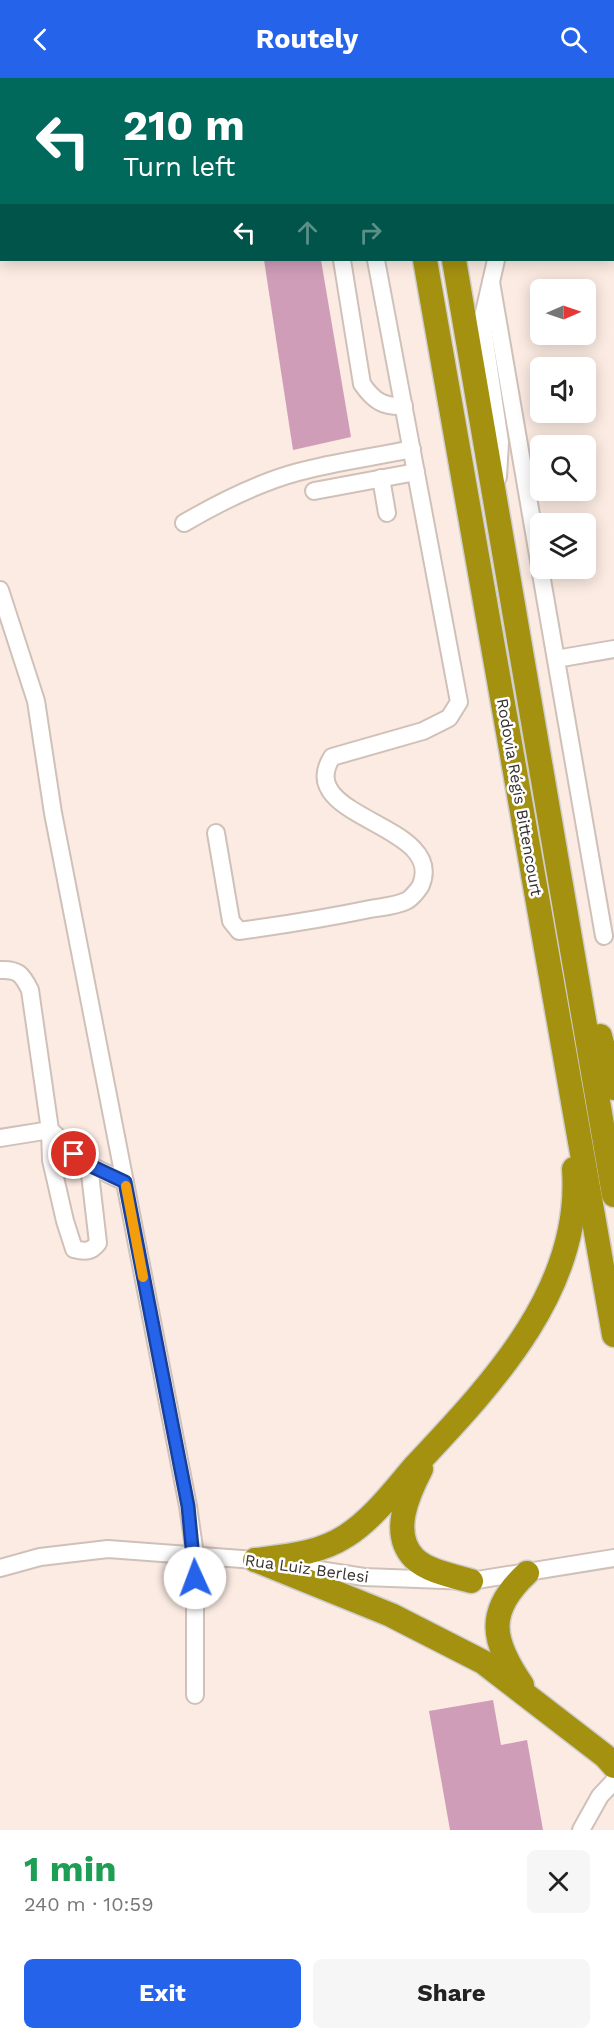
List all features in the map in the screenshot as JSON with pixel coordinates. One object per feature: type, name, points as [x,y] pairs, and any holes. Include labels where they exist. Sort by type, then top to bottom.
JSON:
[{"type":"highway","name":"Rodovia Régis Bittencourt","points":[[426,261],[614,1335]]},
{"type":"highway","name":"Rodovia Régis Bittencourt","points":[[454,261],[614,1195]]},
{"type":"highway","points":[[562,901],[608,1047],[614,1088]]},
{"type":"highway","points":[[255,1560],[313,1553],[346,1536],[371,1515],[488,1385],[544,1305],[569,1241],[575,1173],[559,1018]]},
{"type":"highway","points":[[430,1451],[413,1484],[403,1512],[402,1536],[414,1558],[438,1571],[471,1581]]},
{"type":"highway","points":[[255,1560],[391,1615],[483,1662],[605,1756],[614,1766]]},
{"type":"highway","points":[[527,1573],[510,1589],[500,1609],[498,1634],[503,1658],[533,1701]]},
{"type":"street","points":[[342,261],[362,384],[373,400],[388,406],[404,406]]},
{"type":"street","points":[[216,833],[231,921],[239,931],[343,915],[407,901],[421,885],[423,867],[418,854],[391,831],[338,800],[325,783],[324,770],[333,757],[423,731],[449,718],[459,702],[376,261]]},
{"type":"street","points":[[496,261],[482,321],[500,442],[497,508]]},
{"type":"street","points":[[491,282],[531,513]]},
{"type":"street","points":[[184,523],[225,499],[273,480],[299,472],[412,449]]},
{"type":"street","points":[[314,491],[416,472]]},
{"type":"street","points":[[381,478],[387,513]]},
{"type":"street","points":[[542,579],[604,936]]},
{"type":"street","points":[[0,590],[36,701],[53,813],[188,1506],[195,1555],[195,1695]]},
{"type":"street","points":[[556,659],[614,649]]},
{"type":"street","points":[[0,970],[14,969],[23,975],[30,990],[51,1130],[51,1160],[74,1249],[84,1252],[93,1249],[98,1243],[89,1165]]},
{"type":"street","points":[[51,1130],[89,1165],[125,1182]]},
{"type":"street","points":[[0,1138],[51,1130]]},
{"type":"street","name":"Rua Luiz Berlesi","points":[[0,1568],[40,1557],[108,1549],[255,1560],[364,1577],[471,1581],[614,1558]]},
{"type":"street","points":[[581,1830],[600,1796],[614,1781]]},
{"type":"building","points":[[264,261],[321,261],[351,437],[293,450]]},
{"type":"building","points":[[493,1700],[501,1745],[527,1740],[543,1830],[450,1830],[429,1711]]},
{"type":"slow traffic","points":[[126,1186],[143,1277]]},
{"type":"route","points":[[74,1154],[89,1165],[125,1182],[188,1506],[195,1555],[195,1578]]}]
